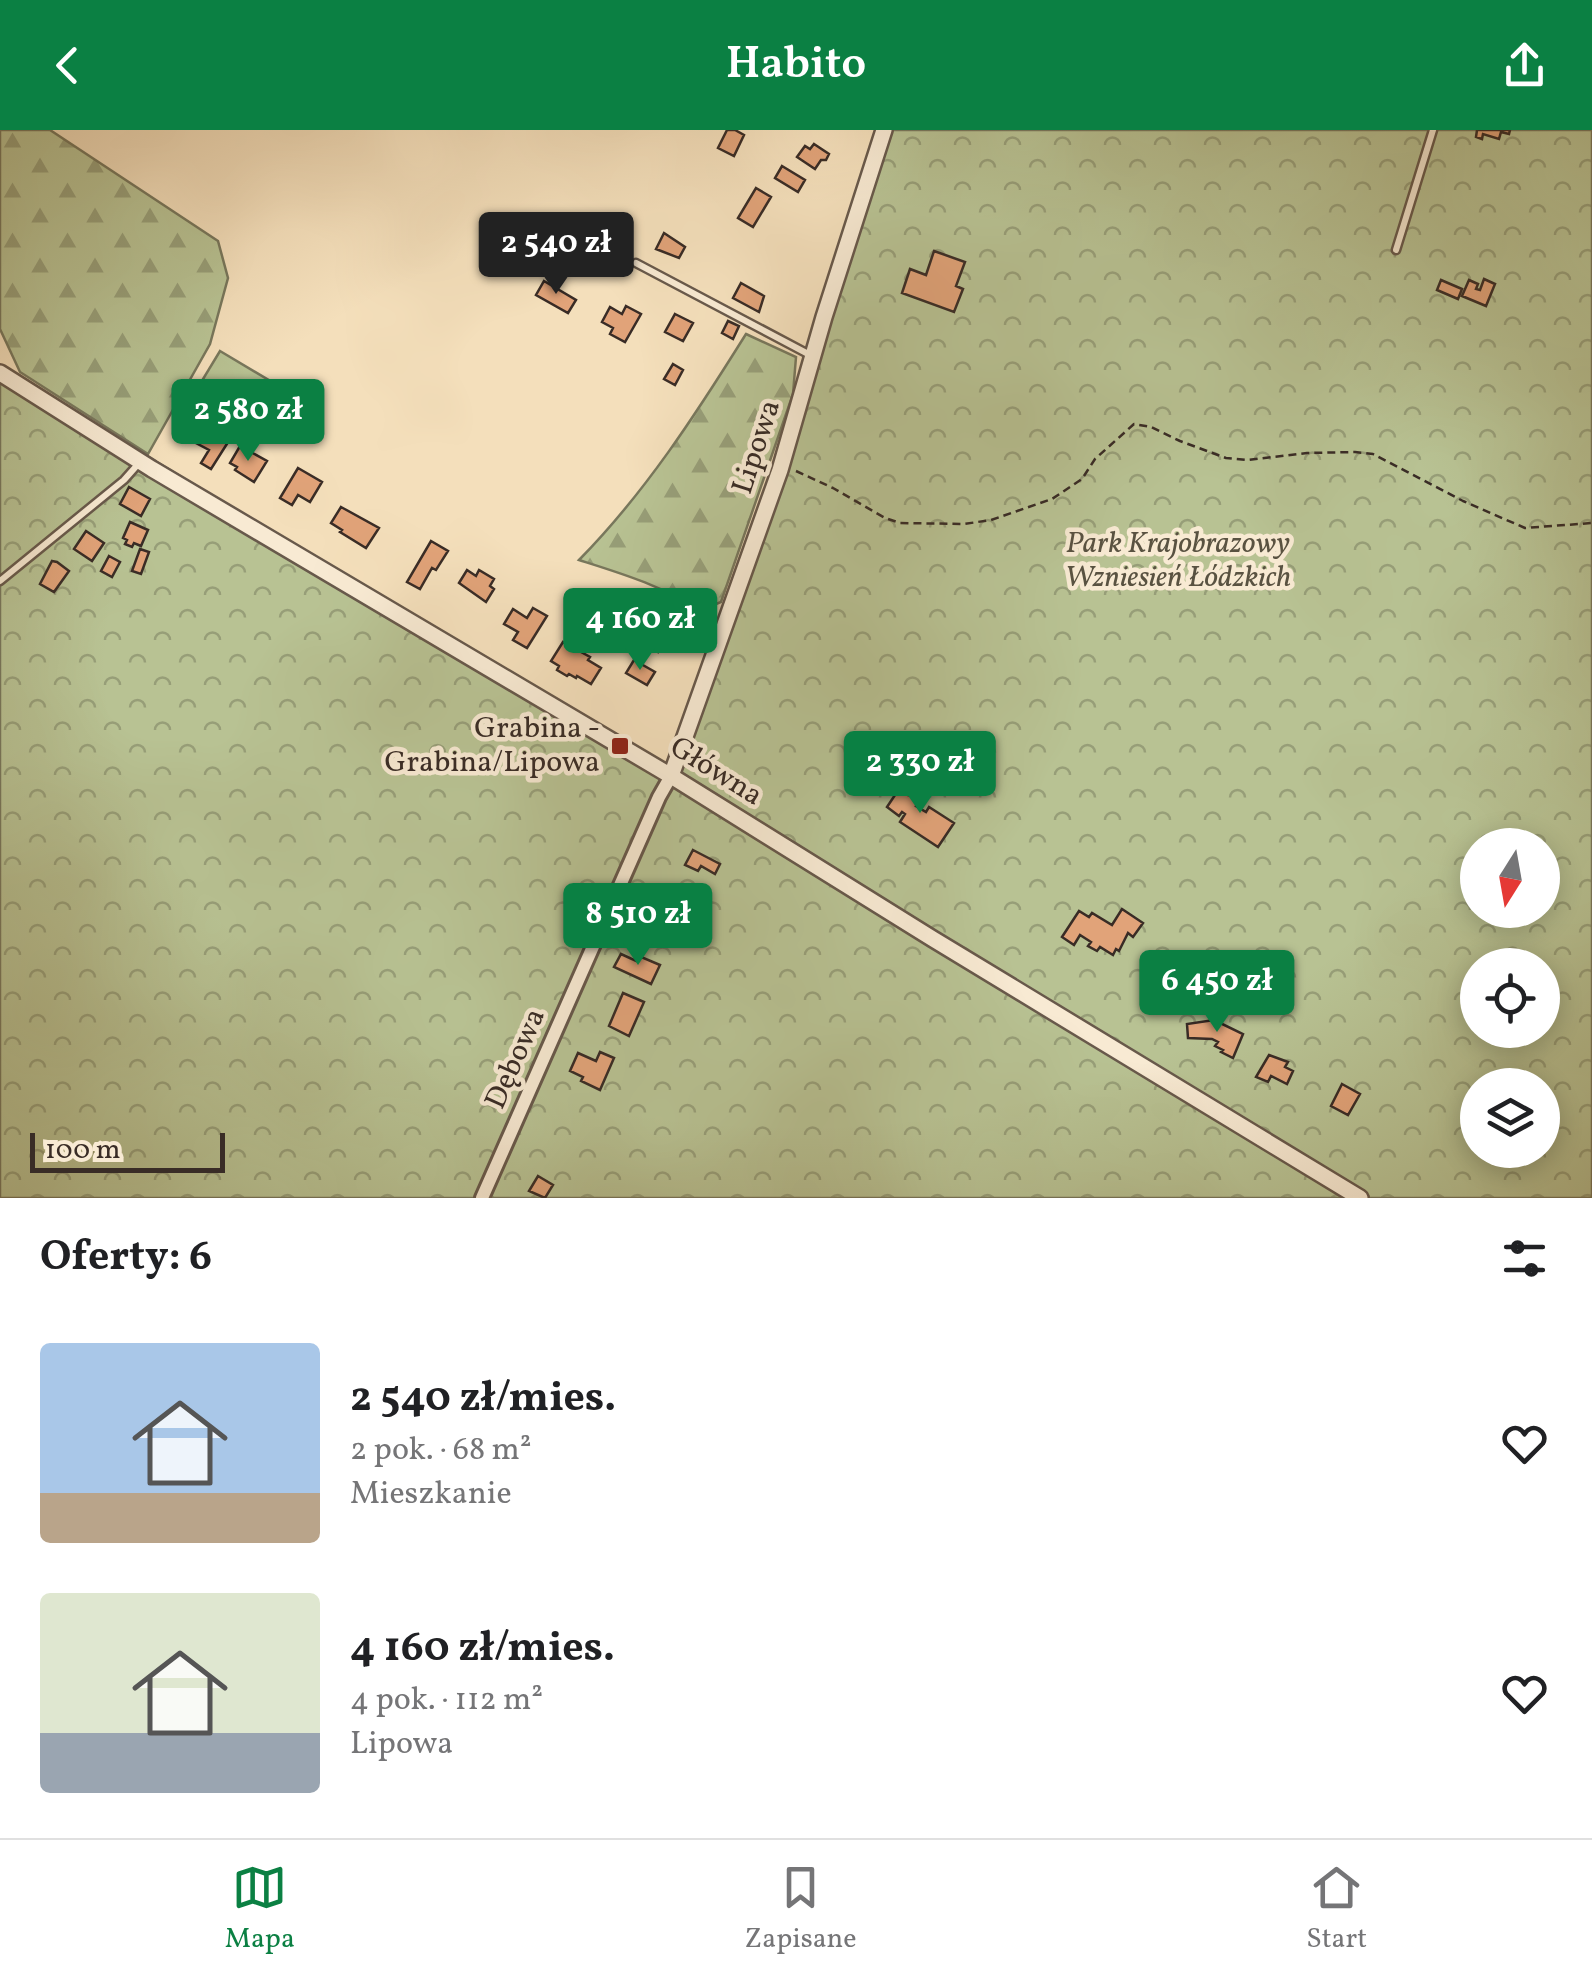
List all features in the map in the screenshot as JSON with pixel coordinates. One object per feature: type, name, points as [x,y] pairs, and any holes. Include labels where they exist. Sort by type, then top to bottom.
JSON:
[{"type":"street","name":"Lipowa","points":[[671,776],[780,470],[884,130]]},
{"type":"street","name":"Główna","points":[[0,373],[141,462],[671,776],[1360,1198]]},
{"type":"street","name":"Dębowa","points":[[482,1198],[671,776]]},
{"type":"lane","points":[[1396,250],[1433,130]]},
{"type":"lane","points":[[636,262],[813,356]]},
{"type":"lane","points":[[0,580],[141,462]]},
{"type":"path","points":[[780,470],[795,471],[900,523],[964,524],[991,520],[1052,499],[1082,480],[1095,459],[1134,424],[1152,427],[1180,442],[1226,458],[1373,454],[1525,528],[1592,523]]},
{"type":"green space","points":[[0,130],[50,130],[218,241],[228,278],[210,344],[148,454],[20,372],[0,329]]},
{"type":"green space","name":"Park Krajobrazowy Wzniesień Łódzkich","points":[[884,130],[1592,130],[1592,1198],[0,1198],[0,367],[675,776]]},
{"type":"green space","points":[[746,334],[796,357],[793,394],[721,602],[699,611],[656,587],[579,560],[648,480]]},
{"type":"green space","points":[[220,351],[272,382],[255,410],[203,379]]},
{"type":"building","points":[[727,130],[744,135],[734,156],[718,148]]},
{"type":"building","points":[[1477,130],[1510,130],[1509,134],[1501,132],[1499,139],[1483,134],[1482,139],[1476,137]]},
{"type":"building","points":[[814,144],[829,154],[815,169],[797,157],[805,146],[810,149]]},
{"type":"building","points":[[782,166],[805,180],[798,192],[775,178]]},
{"type":"building","points":[[756,188],[771,197],[753,227],[738,218]]},
{"type":"building","points":[[664,233],[685,247],[679,258],[656,249]]},
{"type":"building","points":[[934,251],[965,262],[956,286],[963,289],[954,312],[902,293],[910,269],[926,275]]},
{"type":"building","points":[[1484,279],[1495,284],[1486,306],[1462,296],[1469,280],[1478,284],[1476,289],[1480,290]]},
{"type":"building","points":[[1441,280],[1462,289],[1458,299],[1437,290]]},
{"type":"building","points":[[544,281],[576,300],[568,313],[536,295]]},
{"type":"building","points":[[741,283],[764,296],[759,312],[733,298]]},
{"type":"building","points":[[626,306],[641,314],[625,342],[610,334],[613,328],[602,322],[610,307],[622,314]]},
{"type":"building","points":[[675,314],[693,323],[683,341],[665,332]]},
{"type":"building","points":[[728,321],[739,326],[733,339],[722,333]]},
{"type":"building","points":[[673,364],[683,370],[675,385],[664,379]]},
{"type":"building","points":[[210,421],[230,439],[211,469],[201,463],[209,450],[196,443]]},
{"type":"building","points":[[240,446],[267,461],[254,482],[230,463]]},
{"type":"building","points":[[298,468],[322,482],[310,502],[298,495],[292,505],[280,498]]},
{"type":"building","points":[[129,487],[150,499],[141,516],[120,504]]},
{"type":"building","points":[[341,507],[379,528],[366,548],[331,523]]},
{"type":"building","points":[[130,522],[148,530],[141,546],[125,544],[127,540],[123,538]]},
{"type":"building","points":[[86,531],[104,543],[92,561],[74,549]]},
{"type":"building","points":[[431,541],[448,551],[420,589],[407,582]]},
{"type":"building","points":[[140,549],[149,552],[141,574],[132,571]]},
{"type":"building","points":[[109,556],[120,562],[112,577],[101,571]]},
{"type":"building","points":[[52,561],[69,571],[54,592],[40,584]]},
{"type":"building","points":[[467,570],[476,576],[479,570],[494,579],[490,586],[494,589],[486,602],[459,583]]},
{"type":"building","points":[[533,608],[547,616],[527,648],[513,640],[518,632],[504,624],[513,609],[527,618]]},
{"type":"building","points":[[652,616],[682,633],[676,645],[665,639],[658,652],[646,645],[653,633],[645,629]]},
{"type":"building","points":[[563,642],[601,668],[591,684],[577,676],[567,676],[551,661]]},
{"type":"building","points":[[634,660],[655,672],[647,685],[626,673]]},
{"type":"building","points":[[916,784],[926,791],[916,806],[926,812],[929,807],[954,823],[938,847],[900,822],[905,814],[899,816],[887,807],[899,789],[908,795]]},
{"type":"building","points":[[693,850],[720,864],[715,874],[701,866],[698,871],[685,865]]},
{"type":"building","points":[[655,887],[689,904],[684,914],[650,897]]},
{"type":"building","points":[[1122,909],[1143,923],[1133,937],[1128,933],[1113,955],[1100,947],[1097,951],[1088,946],[1091,942],[1080,935],[1074,945],[1062,937],[1079,911],[1089,917],[1092,913],[1112,925]]},
{"type":"building","points":[[621,954],[660,965],[651,984],[614,967]]},
{"type":"building","points":[[623,993],[644,1002],[629,1036],[609,1026]]},
{"type":"building","points":[[1214,1020],[1243,1034],[1233,1058],[1221,1052],[1215,1046],[1218,1042],[1212,1039],[1188,1038],[1187,1024]]},
{"type":"building","points":[[600,1052],[614,1058],[600,1090],[570,1071],[578,1053],[596,1061]]},
{"type":"building","points":[[1269,1055],[1288,1062],[1285,1067],[1293,1071],[1287,1084],[1271,1076],[1268,1082],[1256,1077]]},
{"type":"building","points":[[1342,1084],[1360,1094],[1348,1115],[1331,1106]]},
{"type":"building","points":[[538,1176],[553,1185],[545,1198],[529,1191]]},
{"type":"place","name":"Grabina - Grabina/Lipowa","points":[[620,746]]}]
